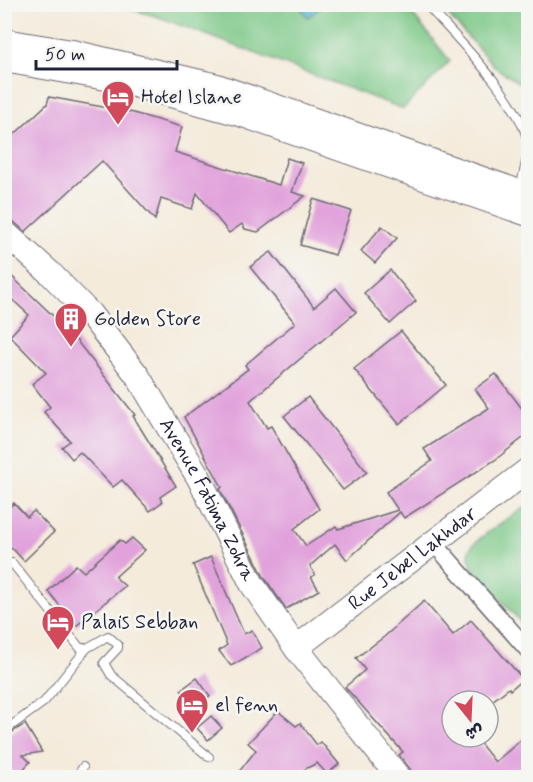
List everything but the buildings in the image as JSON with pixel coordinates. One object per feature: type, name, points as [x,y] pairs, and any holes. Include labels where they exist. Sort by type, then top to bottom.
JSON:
[{"type":"main road","points":[[4,41],[72,52],[217,86],[524,194]]},
{"type":"main road","points":[[4,60],[112,79],[240,114],[528,214]]},
{"type":"main road","name":"Avenue Fatima Zohra","points":[[4,232],[50,273],[90,315],[137,375],[199,478],[252,584],[296,648],[399,777]]},
{"type":"main road","name":"Rue Jebel Lakhdar","points":[[296,648],[528,471]]},
{"type":"street","points":[[432,542],[528,650]]},
{"type":"lane","points":[[426,4],[513,105],[525,127],[528,142]]},
{"type":"lane","points":[[524,194],[528,154]]},
{"type":"lane","points":[[4,564],[12,563],[74,643],[80,648],[87,648]]},
{"type":"lane","points":[[4,731],[44,702],[87,648],[105,637],[111,637],[119,646],[104,661],[111,675],[208,757]]},
{"type":"lane","points":[[76,777],[83,767]]},
{"type":"green space","points":[[115,5],[405,5],[450,61],[403,109],[156,16]]},
{"type":"green space","points":[[439,5],[528,5],[528,89],[496,68]]},
{"type":"green space","points":[[528,505],[528,630],[473,569],[469,551],[478,540]]},
{"type":"water","points":[[298,5],[324,5],[308,17]]},
{"type":"place","name":"Hotel Islane","points":[[118,126]]},
{"type":"place","name":"Golden Store","points":[[71,348]]},
{"type":"place","name":"Palais Sebban","points":[[58,651]]},
{"type":"place","name":"el fenn","points":[[192,734]]}]
